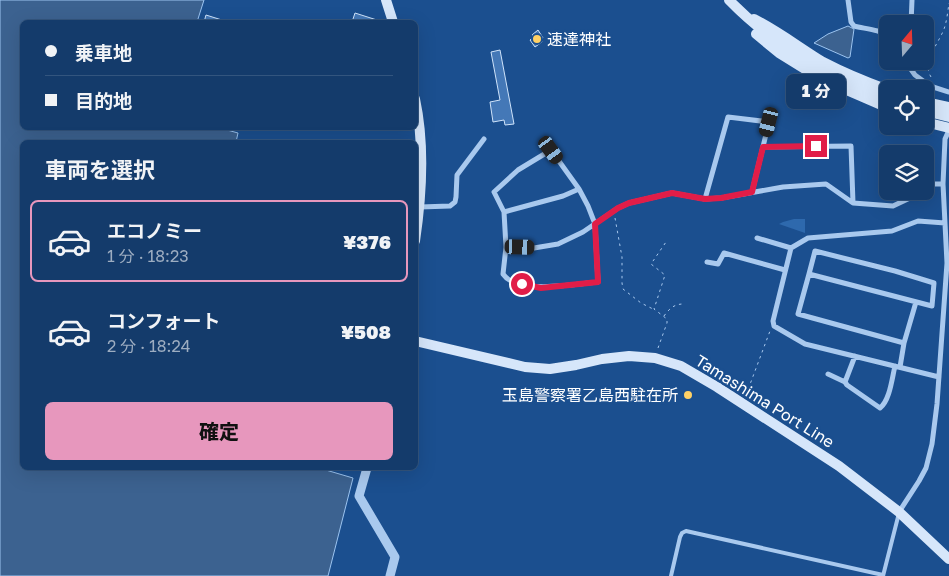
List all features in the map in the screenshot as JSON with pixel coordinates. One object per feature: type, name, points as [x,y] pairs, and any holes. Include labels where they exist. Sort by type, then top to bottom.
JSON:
[{"type":"main road","points":[[386,0],[392,20]]},
{"type":"main road","points":[[729,0],[762,31],[784,47],[824,71],[879,95]]},
{"type":"main road","points":[[740,11],[768,26],[824,62],[879,87]]},
{"type":"main road","points":[[740,11],[756,34],[779,53],[821,79],[879,104]]},
{"type":"main road","points":[[934,107],[947,114]]},
{"type":"main road","points":[[418,111],[422,150],[418,221]]},
{"type":"main road","points":[[934,112],[947,114]]},
{"type":"main road","points":[[934,125],[949,129]]},
{"type":"main road","name":"Tamashima Port Line","points":[[418,342],[525,367],[550,369],[629,356],[655,358],[681,366],[743,403],[839,466],[899,512],[949,559]]},
{"type":"street","points":[[848,0],[851,22],[854,26],[879,32]]},
{"type":"street","points":[[911,15],[912,0]]},
{"type":"street","points":[[912,70],[915,75],[930,86],[949,92]]},
{"type":"street","points":[[705,199],[728,117],[769,122],[752,192]]},
{"type":"street","points":[[899,512],[926,468],[937,404],[947,263],[943,184],[945,139],[949,129]]},
{"type":"street","points":[[420,208],[450,206],[455,202],[457,175],[484,139]]},
{"type":"street","points":[[763,147],[851,146],[853,203]]},
{"type":"street","points":[[551,150],[579,188],[595,224],[598,282],[541,288],[506,279],[503,274],[506,247],[504,212],[494,192],[518,170],[551,150]]},
{"type":"street","points":[[506,247],[534,248],[558,244],[577,235],[614,210],[629,203],[672,193],[705,199],[783,187],[826,184],[853,203],[893,206],[906,200]]},
{"type":"street","points":[[934,184],[943,184]]},
{"type":"street","points":[[504,212],[563,196],[579,188]]},
{"type":"street","points":[[939,376],[805,344],[774,326],[772,321],[791,248],[808,238],[892,231],[918,221],[945,223]]},
{"type":"street","points":[[757,238],[791,248]]},
{"type":"street","points":[[809,274],[932,306],[934,283],[815,251],[798,314],[904,342]]},
{"type":"street","points":[[707,262],[718,264],[724,253],[785,270]]},
{"type":"street","points":[[828,374],[845,382],[880,408],[888,395],[898,366],[916,302]]},
{"type":"street","points":[[845,382],[855,356]]},
{"type":"street","points":[[366,470],[360,496],[395,557],[390,576]]},
{"type":"lane","points":[[671,576],[680,537],[682,532],[686,531],[883,576],[899,512]]},
{"type":"path","points":[[937,88],[929,74],[928,65],[931,54],[945,27],[949,3]]},
{"type":"path","points":[[614,210],[616,231],[622,257],[622,287],[631,296],[667,319],[655,358]]},
{"type":"path","points":[[654,309],[665,275],[651,264],[666,242]]},
{"type":"path","points":[[664,316],[670,308],[683,304]]},
{"type":"path","points":[[743,403],[774,326]]},
{"type":"shaded area","points":[[0,0],[204,0],[198,20],[20,20],[20,130],[227,130],[238,133],[236,140],[20,140],[20,470],[326,470],[353,478],[328,576],[0,576]]},
{"type":"shaded area","points":[[848,26],[854,29],[850,57],[848,58],[814,43],[828,34]]},
{"type":"shaded area","points":[[794,219],[805,219],[805,233],[779,224]]},
{"type":"building","points":[[355,13],[377,20],[353,20]]},
{"type":"building","points":[[206,15],[222,20],[205,20]]},
{"type":"building","name":"速達神社","points":[[538,30],[543,38],[542,42],[535,47],[530,40],[534,37],[532,35]]},
{"type":"building","points":[[500,50],[514,124],[505,125],[504,120],[493,122],[490,102],[500,100],[491,52]]},
{"type":"place","name":"速達神社","points":[[537,39]]},
{"type":"place","name":"玉島警察署乙島西駐在所","points":[[688,395]]},
{"type":"route","points":[[522,284],[541,288],[598,282],[595,224],[618,208],[629,203],[672,193],[705,199],[752,192],[763,147],[816,146]]}]
